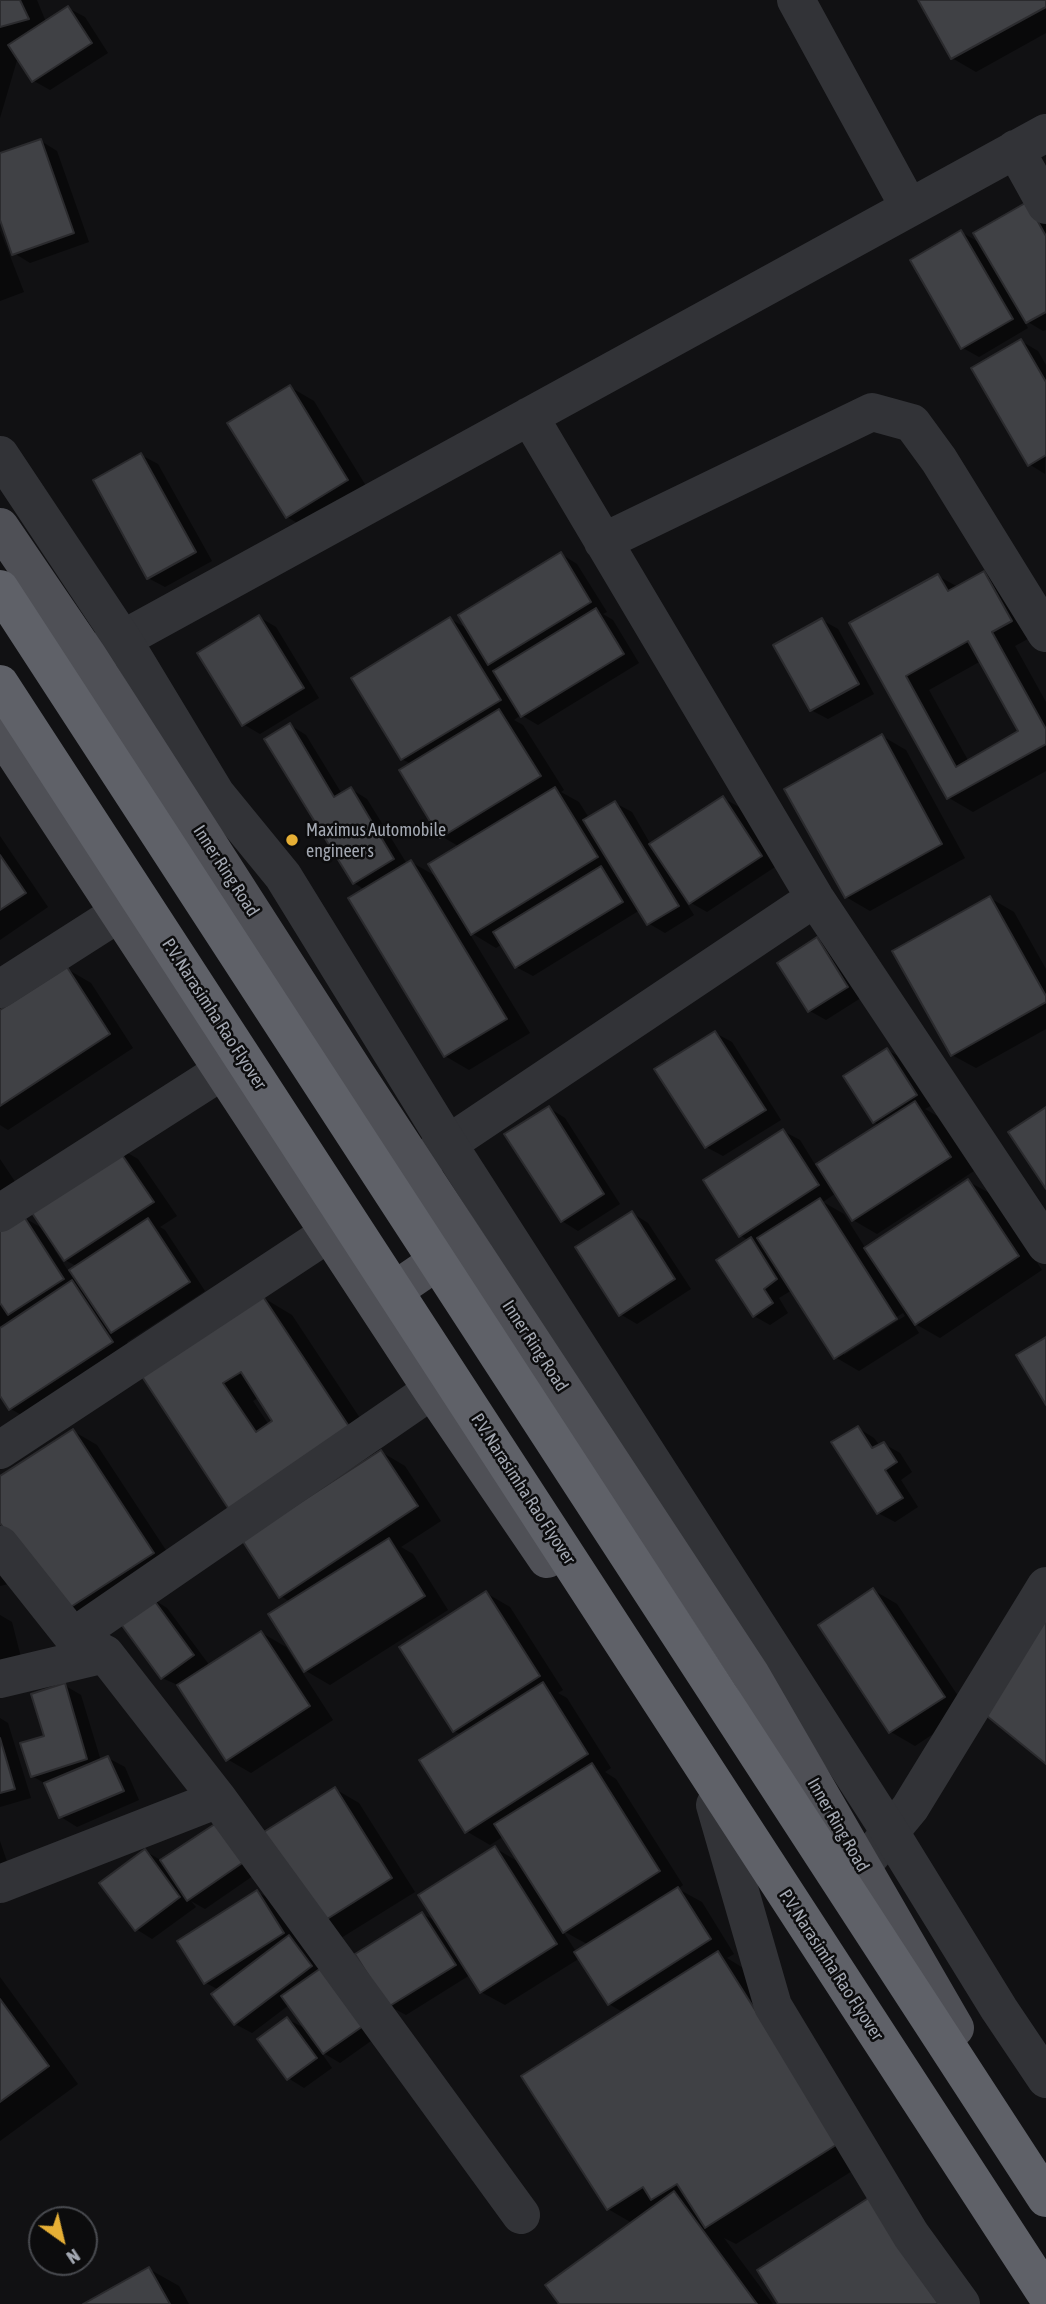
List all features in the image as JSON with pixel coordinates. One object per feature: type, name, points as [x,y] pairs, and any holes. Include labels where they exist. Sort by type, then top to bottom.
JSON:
[{"type":"highway","points":[[0,589],[1046,2198]]},
{"type":"highway","name":"P.V. Narasimha Rao Flyover","points":[[0,684],[1046,2294]]},
{"type":"highway","points":[[917,2098],[1037,2304]]},
{"type":"main road","name":"Inner Ring Road","points":[[0,527],[89,658],[416,1166],[751,1675],[1046,2180]]},
{"type":"main road","points":[[3,743],[119,914],[432,1390],[715,1805],[1043,2304]]},
{"type":"main road","points":[[376,1303],[466,1241]]},
{"type":"street","points":[[796,0],[909,207]]},
{"type":"street","points":[[89,658],[1030,141],[1046,205]]},
{"type":"street","points":[[603,542],[872,412],[912,423],[939,460],[1046,633]]},
{"type":"street","points":[[529,416],[815,898],[1046,1245]]},
{"type":"street","points":[[0,455],[123,640],[216,794],[283,876],[448,1144],[1046,2079]]},
{"type":"street","points":[[416,1166],[815,898]]},
{"type":"street","points":[[0,989],[119,914]]},
{"type":"street","points":[[0,1213],[222,1071]]},
{"type":"street","points":[[0,1450],[329,1233]]},
{"type":"street","points":[[0,1679],[89,1646],[432,1390]]},
{"type":"street","points":[[0,1545],[218,1799],[521,2215]]},
{"type":"street","points":[[862,1866],[910,1808],[1046,1586]]},
{"type":"street","points":[[0,1884],[218,1799]]},
{"type":"street","points":[[715,1805],[773,2006],[911,2235],[961,2304]]},
{"type":"building","points":[[0,0],[20,0],[29,19],[0,27]]},
{"type":"building","points":[[918,0],[1046,0],[1046,7],[951,59]]},
{"type":"building","points":[[68,6],[92,43],[32,82],[8,45]]},
{"type":"building","points":[[41,139],[74,233],[12,255],[0,220],[0,153]]},
{"type":"building","points":[[1027,202],[1046,236],[1046,312],[1026,323],[973,233]]},
{"type":"building","points":[[961,230],[1013,319],[961,349],[910,260]]},
{"type":"building","points":[[1021,339],[1046,382],[1046,455],[1028,466],[971,368]]},
{"type":"building","points":[[290,385],[348,480],[286,518],[227,423]]},
{"type":"building","points":[[141,453],[196,552],[147,579],[93,480]]},
{"type":"building","points":[[561,552],[591,602],[488,665],[458,615]]},
{"type":"building","points":[[984,571],[1012,621],[992,632],[1046,729],[1046,744],[947,799],[849,623],[938,574],[948,591]],"holes":[[[968,641],[1018,731],[956,767],[906,676]]]},
{"type":"building","points":[[596,608],[624,654],[521,717],[493,671]]},
{"type":"building","points":[[259,615],[304,688],[242,726],[197,653]]},
{"type":"building","points":[[450,617],[501,700],[401,760],[351,678]]},
{"type":"building","points":[[822,618],[859,684],[810,711],[773,645]]},
{"type":"building","points":[[499,709],[541,776],[440,838],[399,770]]},
{"type":"building","points":[[290,723],[334,797],[351,787],[394,859],[353,884],[264,739]]},
{"type":"building","points":[[882,734],[942,844],[845,898],[784,789]]},
{"type":"building","points":[[555,787],[598,857],[471,935],[428,864]]},
{"type":"building","points":[[723,796],[762,856],[689,904],[649,844]]},
{"type":"building","points":[[615,801],[679,906],[647,925],[583,820]]},
{"type":"building","points":[[0,855],[26,893],[0,910]]},
{"type":"building","points":[[411,860],[507,1019],[444,1057],[348,898]]},
{"type":"building","points":[[601,866],[623,902],[515,968],[493,932]]},
{"type":"building","points":[[990,896],[1046,996],[1046,1002],[951,1056],[892,951]]},
{"type":"building","points":[[817,937],[848,987],[808,1012],[777,963]]},
{"type":"building","points":[[67,967],[110,1034],[0,1106],[0,1010]]},
{"type":"building","points":[[715,1031],[766,1110],[705,1148],[654,1069]]},
{"type":"building","points":[[887,1048],[917,1095],[873,1123],[843,1076]]},
{"type":"building","points":[[915,1101],[951,1157],[852,1221],[816,1164]]},
{"type":"building","points":[[549,1106],[604,1194],[561,1222],[504,1134]]},
{"type":"building","points":[[1046,1107],[1046,1189],[1008,1132]]},
{"type":"building","points":[[783,1129],[819,1185],[739,1237],[703,1180]]},
{"type":"building","points":[[114,1143],[154,1202],[64,1261],[24,1201]]},
{"type":"building","points":[[968,1179],[1019,1256],[915,1325],[864,1248]]},
{"type":"building","points":[[820,1198],[897,1319],[834,1359],[757,1238]]},
{"type":"building","points":[[632,1211],[675,1279],[619,1316],[575,1247]]},
{"type":"building","points":[[23,1215],[64,1279],[8,1315],[0,1303],[0,1230]]},
{"type":"building","points":[[148,1218],[190,1282],[111,1333],[69,1270]]},
{"type":"building","points":[[751,1237],[777,1279],[764,1289],[773,1303],[753,1317],[716,1260]]},
{"type":"building","points":[[72,1280],[113,1342],[9,1410],[0,1396],[0,1328]]},
{"type":"building","points":[[262,1295],[354,1434],[232,1514],[141,1375]],"holes":[[[241,1372],[272,1421],[256,1432],[223,1383]]]},
{"type":"building","points":[[1046,1337],[1046,1405],[1016,1355]]},
{"type":"building","points":[[858,1426],[872,1448],[884,1442],[897,1462],[885,1470],[903,1498],[877,1514],[831,1442]]},
{"type":"building","points":[[73,1429],[154,1553],[60,1614],[0,1523],[0,1476]]},
{"type":"building","points":[[381,1450],[418,1506],[279,1598],[242,1540]]},
{"type":"building","points":[[389,1538],[425,1596],[304,1672],[268,1614]]},
{"type":"building","points":[[873,1588],[945,1697],[889,1733],[818,1625]]},
{"type":"building","points":[[486,1591],[540,1676],[453,1732],[399,1647]]},
{"type":"building","points":[[151,1596],[194,1655],[161,1679],[118,1620]]},
{"type":"building","points":[[1046,1620],[1046,1764],[982,1712]]},
{"type":"building","points":[[261,1631],[310,1706],[226,1761],[177,1685]]},
{"type":"building","points":[[543,1682],[588,1754],[465,1833],[419,1760]]},
{"type":"building","points":[[65,1683],[87,1759],[31,1777],[20,1743],[44,1736],[31,1694]]},
{"type":"building","points":[[0,1738],[15,1789],[0,1793]]},
{"type":"building","points":[[108,1756],[124,1791],[59,1818],[44,1783]]},
{"type":"building","points":[[592,1763],[660,1871],[563,1933],[494,1824]]},
{"type":"building","points":[[335,1787],[392,1878],[316,1926],[259,1835]]},
{"type":"building","points":[[221,1820],[248,1859],[187,1901],[160,1860]]},
{"type":"building","points":[[495,1846],[557,1944],[480,1993],[418,1895]]},
{"type":"building","points":[[145,1849],[180,1897],[135,1931],[99,1883]]},
{"type":"building","points":[[678,1887],[711,1939],[608,2005],[574,1952]]},
{"type":"building","points":[[257,1890],[284,1933],[204,1984],[177,1941]]},
{"type":"building","points":[[422,1912],[456,1965],[388,2007],[355,1954]]},
{"type":"building","points":[[289,1935],[312,1966],[234,2025],[211,1994]]},
{"type":"building","points":[[718,1951],[839,2143],[705,2228],[677,2184],[651,2200],[643,2187],[607,2210],[521,2076]]},
{"type":"building","points":[[321,1968],[363,2026],[323,2054],[281,1996]]},
{"type":"building","points":[[0,1999],[49,2066],[0,2102]]},
{"type":"building","points":[[287,2017],[317,2058],[287,2080],[257,2039]]},
{"type":"building","points":[[674,2191],[757,2304],[559,2304],[545,2285]]},
{"type":"building","points":[[870,2197],[939,2304],[778,2304],[757,2270]]},
{"type":"building","points":[[149,2267],[170,2304],[83,2304]]},
{"type":"place","name":"Maximus Automobile engineer s","points":[[292,840]]}]
